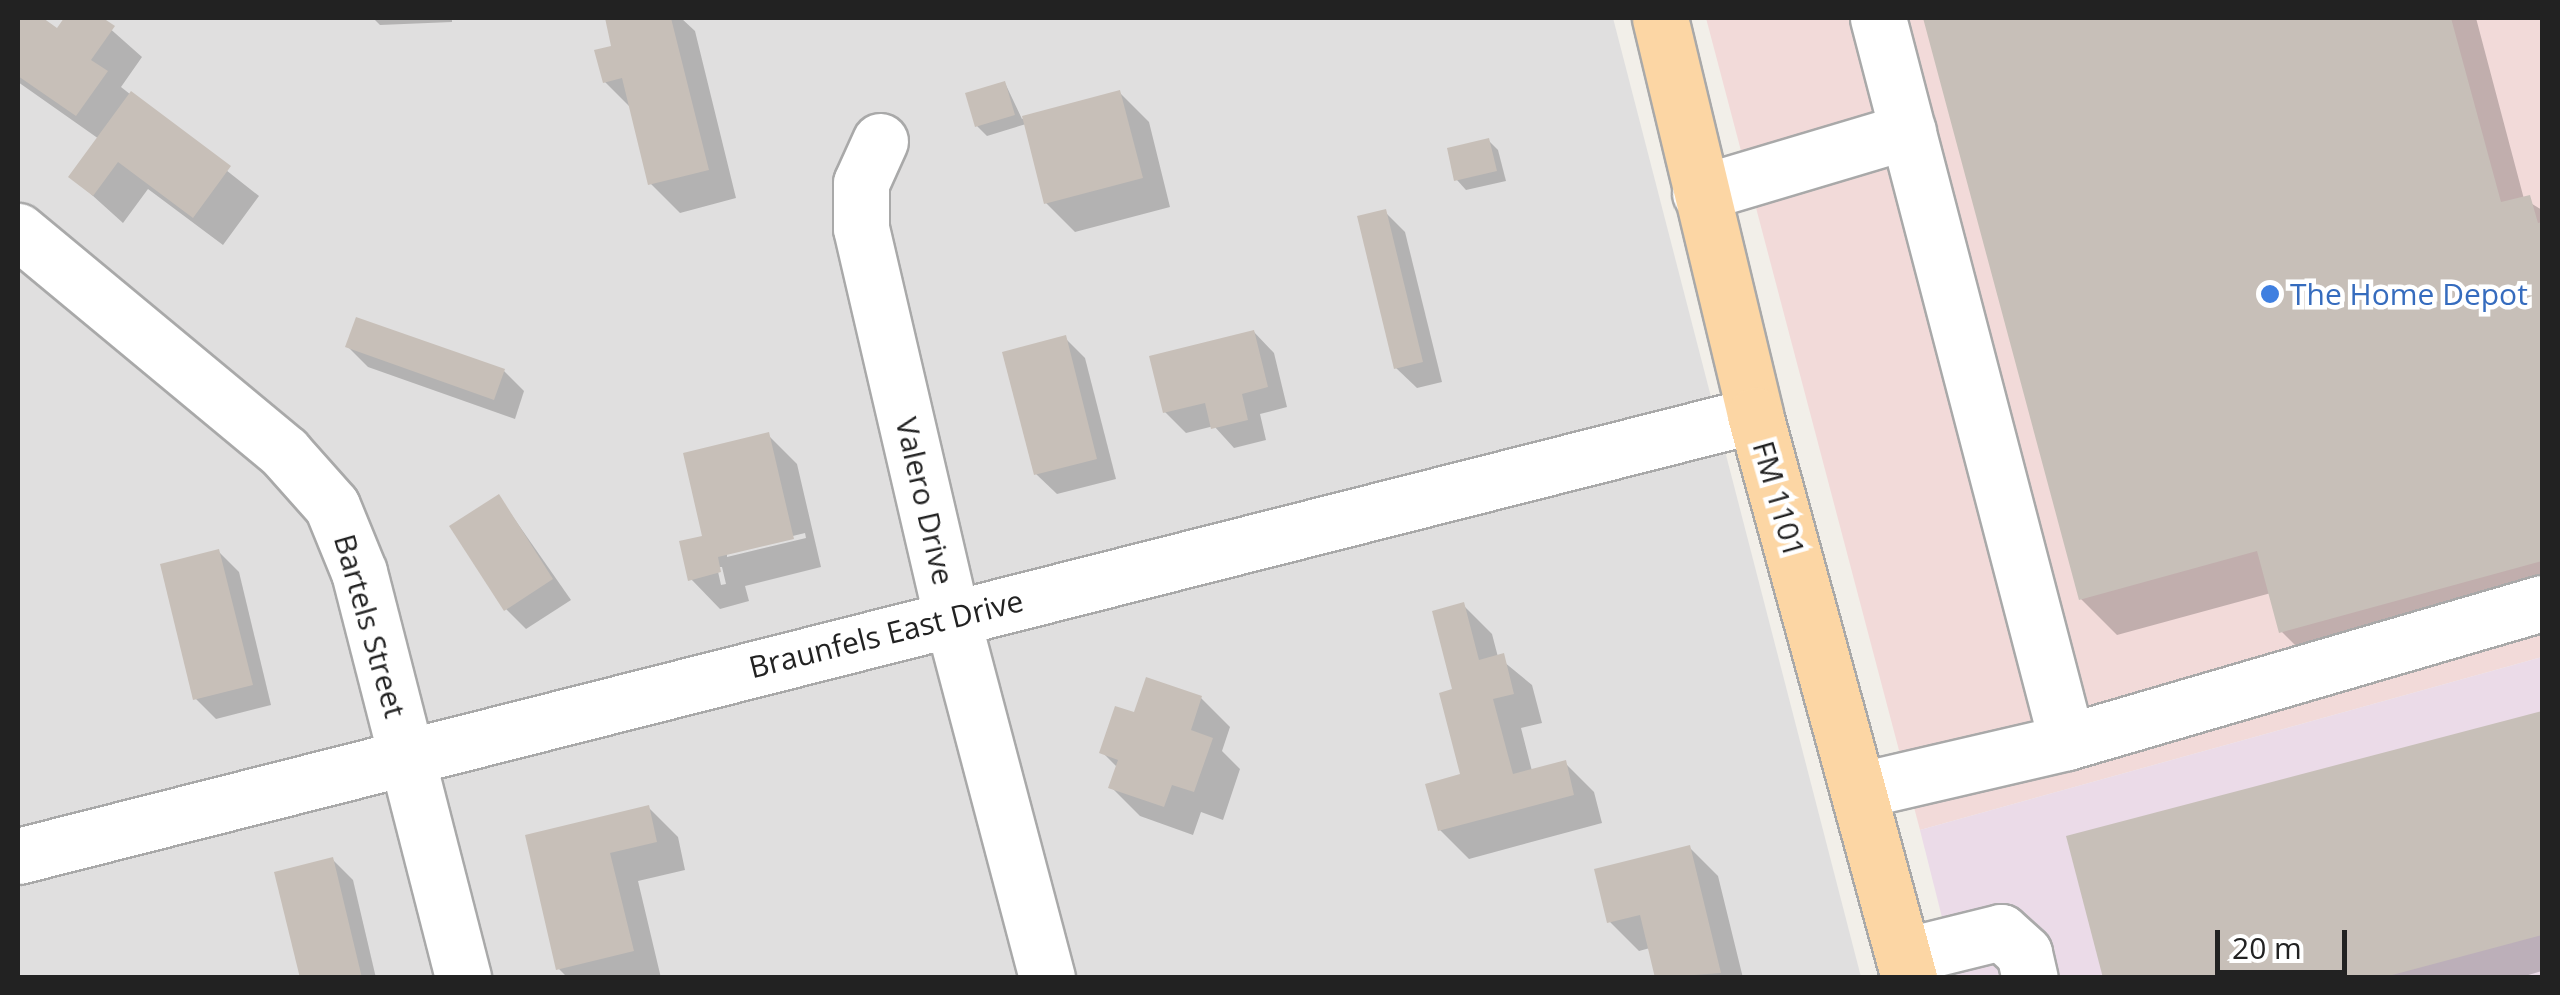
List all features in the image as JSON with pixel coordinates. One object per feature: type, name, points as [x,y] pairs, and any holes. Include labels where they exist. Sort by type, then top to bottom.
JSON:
[{"type":"main road","name":"FM 1101","points":[[1660,18],[1755,415],[1862,790],[1906,966]]},
{"type":"street","points":[[1878,18],[2067,742]]},
{"type":"street","points":[[1700,192],[1908,131]]},
{"type":"street","name":"Valero Drive","points":[[880,141],[862,183],[861,228],[952,618],[1047,978]]},
{"type":"street","name":"Bartels Street","points":[[18,231],[284,452],[332,506],[359,572],[463,978]]},
{"type":"street","name":"Braunfels East Drive","points":[[18,856],[406,753],[1755,415]]},
{"type":"street","points":[[1862,790],[2067,742],[2542,603]]},
{"type":"street","points":[[1906,966],[2001,932],[2024,953],[2030,978]]},
{"type":"shaded area","points":[[18,18],[1613,18],[1861,977],[18,977]]},
{"type":"shaded area","points":[[1706,18],[2542,18],[2542,657],[1920,830]]},
{"type":"shaded area","points":[[2542,657],[2542,977],[1957,977],[1920,830]]},
{"type":"building","points":[[18,18],[43,18],[57,28],[64,18],[103,18],[115,26],[91,60],[108,71],[76,116],[18,76]]},
{"type":"building","points":[[605,18],[671,18],[709,170],[648,185],[622,78],[603,83],[594,50],[611,46]]},
{"type":"building","name":"The Home Depot","points":[[1923,18],[2451,18],[2501,202],[2530,195],[2538,223],[2542,222],[2542,561],[2279,633],[2257,551],[2079,600]]},
{"type":"building","points":[[1005,81],[1015,115],[975,127],[965,93]]},
{"type":"building","points":[[1120,90],[1143,178],[1044,204],[1022,116]]},
{"type":"building","points":[[131,91],[231,166],[193,218],[118,162],[93,196],[68,177]]},
{"type":"building","points":[[1489,138],[1497,171],[1454,181],[1447,148]]},
{"type":"building","points":[[1386,209],[1423,362],[1394,369],[1357,216]]},
{"type":"building","points":[[356,317],[505,369],[494,400],[345,347]]},
{"type":"building","points":[[1254,330],[1268,387],[1242,394],[1248,420],[1211,429],[1205,403],[1163,413],[1149,356]]},
{"type":"building","points":[[1066,335],[1097,459],[1034,475],[1002,352]]},
{"type":"building","points":[[769,432],[794,539],[718,557],[721,572],[688,581],[679,541],[702,536],[683,453]]},
{"type":"building","points":[[499,494],[553,579],[504,611],[449,526]]},
{"type":"building","points":[[219,549],[253,685],[193,700],[160,564]]},
{"type":"building","points":[[1464,602],[1479,660],[1504,653],[1514,694],[1493,699],[1513,774],[1566,760],[1574,795],[1438,831],[1425,784],[1460,774],[1439,693],[1452,689],[1432,611]]},
{"type":"building","points":[[1146,677],[1202,696],[1191,730],[1213,738],[1194,792],[1172,785],[1164,807],[1108,788],[1118,760],[1099,753],[1115,706],[1134,712]]},
{"type":"building","points":[[2542,711],[2542,935],[2381,978],[2103,978],[2066,836]]},
{"type":"building","points":[[649,805],[657,842],[610,853],[634,951],[556,970],[525,835]]},
{"type":"building","points":[[1690,845],[1721,973],[1655,978],[1640,915],[1607,923],[1594,869]]},
{"type":"building","points":[[333,857],[362,978],[300,978],[274,872]]},
{"type":"place","name":"The Home Depot","points":[[2270,294]]}]
